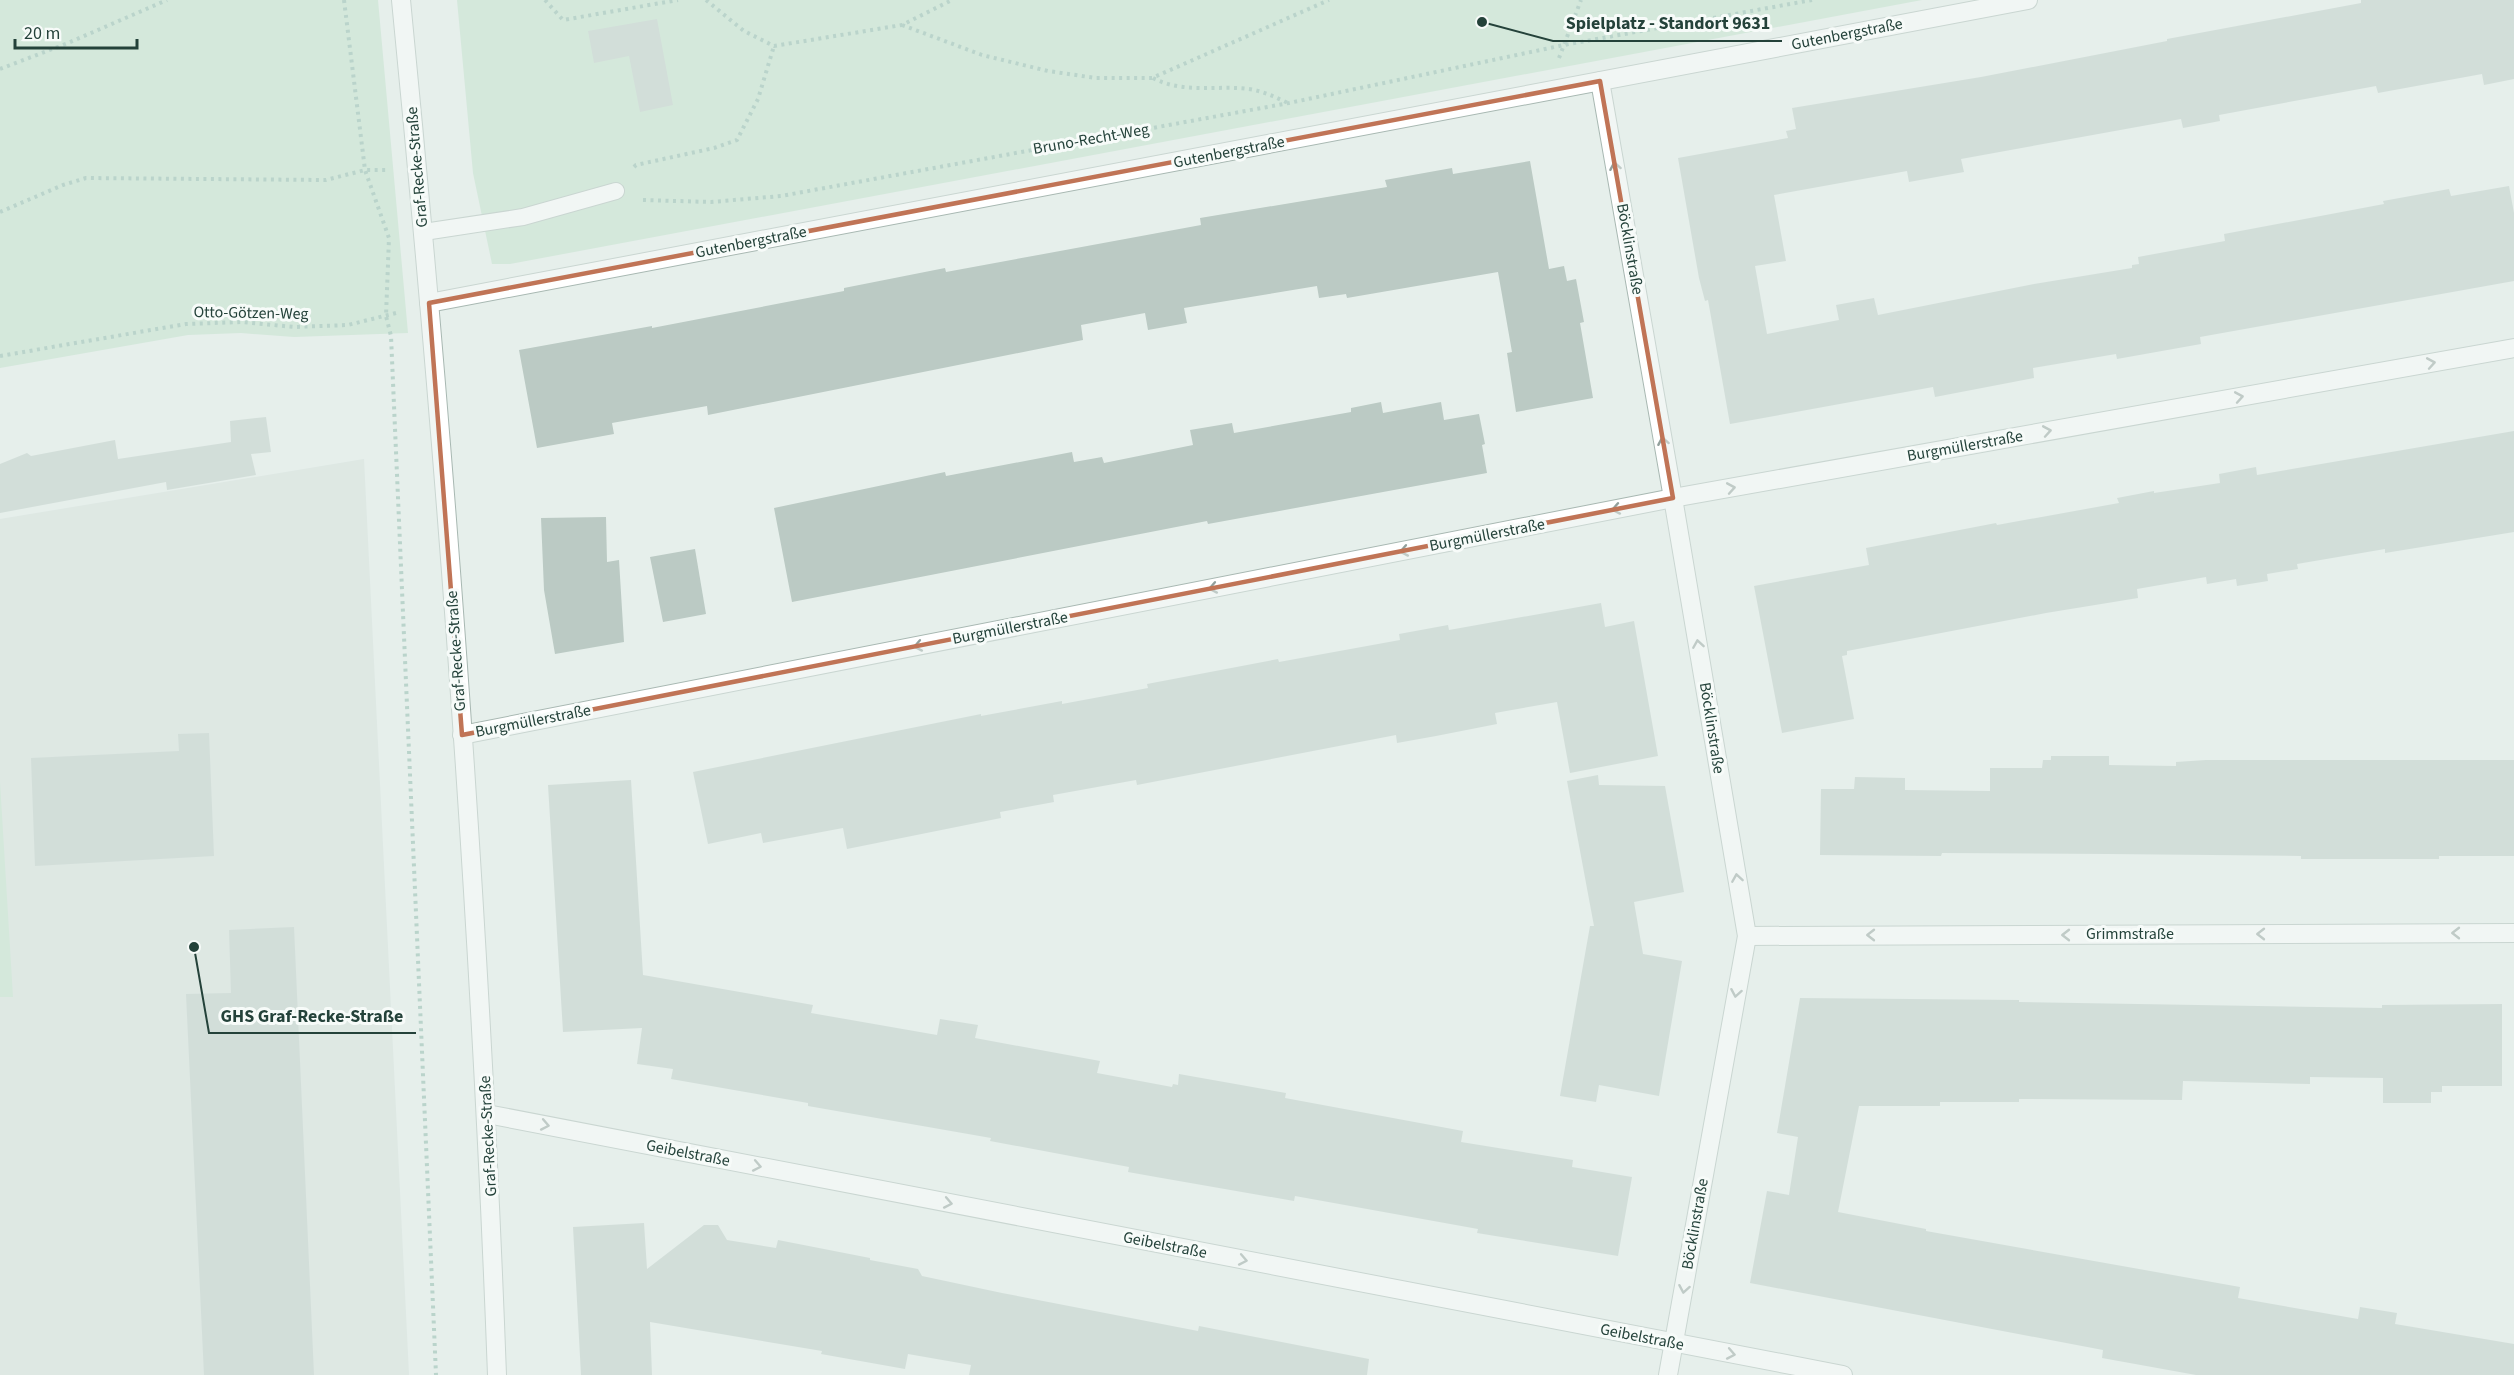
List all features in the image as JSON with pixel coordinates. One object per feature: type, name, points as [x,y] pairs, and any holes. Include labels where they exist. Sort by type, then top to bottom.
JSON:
[{"type":"street","name":"Graf-Recke-Straße","points":[[401,0],[424,232],[462,735],[487,1114],[497,1375]]},
{"type":"street","name":"Gutenbergstraße","points":[[429,303],[2028,0]]},
{"type":"street","name":"Böcklinstraße","points":[[1600,81],[1747,936],[1668,1375]]},
{"type":"street","name":"Burgmüllerstraße","points":[[462,735],[1673,498],[2514,348]]},
{"type":"street","name":"Grimmstraße","points":[[1747,936],[2514,933]]},
{"type":"street","name":"Geibelstraße","points":[[487,1114],[1843,1375]]},
{"type":"lane","points":[[424,232],[523,217],[616,191]]},
{"type":"path","points":[[0,69],[68,44],[167,0]]},
{"type":"path","points":[[344,0],[365,170],[389,238],[386,316],[391,336],[436,1375]]},
{"type":"path","points":[[545,0],[563,20],[678,0]]},
{"type":"path","points":[[706,0],[744,31],[774,46],[902,25],[952,0]]},
{"type":"path","points":[[902,25],[982,56],[1048,71],[1096,78],[1152,78],[1329,0]]},
{"type":"path","points":[[1543,93],[1581,0]]},
{"type":"path","name":"Bruno-Recht-Weg","points":[[616,191],[642,200],[654,201],[711,202],[781,195],[1289,103],[1564,45],[1812,0]]},
{"type":"path","points":[[616,191],[636,165],[714,148],[737,140],[758,99],[774,46]]},
{"type":"path","points":[[1152,78],[1161,82],[1201,89],[1248,89],[1268,93],[1289,103]]},
{"type":"path","points":[[0,212],[63,184],[86,178],[326,180],[365,170],[418,169]]},
{"type":"path","name":"Otto-Götzen-Weg","points":[[0,356],[186,324],[242,322],[294,327],[348,325],[429,303]]},
{"type":"highlighted area","points":[[1600,81],[1673,498],[462,735],[429,303]]},
{"type":"shaded area","points":[[364,459],[409,1375],[0,1375],[0,519]]},
{"type":"green space","points":[[0,0],[378,0],[408,333],[294,337],[241,333],[188,335],[0,368]]},
{"type":"green space","points":[[457,0],[1922,0],[510,264],[492,264],[473,173]]},
{"type":"green space","points":[[0,782],[13,997],[0,997]]},
{"type":"building","points":[[2361,0],[2514,0],[2514,79],[2484,85],[2482,74],[2378,93],[2376,86],[2219,115],[2220,121],[2183,128],[2181,119],[1961,159],[1964,172],[1909,182],[1907,171],[1774,195],[1786,261],[1755,266],[1767,334],[1839,320],[1836,305],[1874,298],[1878,315],[2034,284],[2132,268],[2132,265],[2139,264],[2138,257],[2225,241],[2224,234],[2384,204],[2383,201],[2449,189],[2451,196],[2509,186],[2514,213],[2514,281],[2200,337],[2201,344],[2117,359],[2116,354],[2033,368],[2034,378],[1935,397],[1933,387],[1730,424],[1708,300],[1705,301],[1699,278],[1678,158],[1788,138],[1786,131],[1796,129],[1792,108],[1981,77],[2361,3]]},
{"type":"building","points":[[657,19],[673,105],[640,112],[629,56],[594,63],[588,31]]},
{"type":"building","points":[[1530,161],[1549,269],[1564,266],[1567,281],[1576,279],[1584,322],[1580,323],[1593,398],[1516,412],[1507,353],[1512,352],[1498,272],[1347,298],[1346,294],[1319,298],[1317,286],[1184,308],[1187,323],[1148,330],[1145,313],[1081,325],[1083,340],[708,415],[707,406],[612,423],[614,434],[537,448],[519,350],[652,326],[652,328],[844,291],[844,288],[945,268],[946,272],[1201,225],[1200,218],[1387,187],[1385,180],[1452,168],[1453,174]]},
{"type":"building","points":[[1381,402],[1383,413],[1441,402],[1444,420],[1479,414],[1485,444],[1482,445],[1487,473],[1208,524],[1207,521],[792,602],[774,508],[945,472],[946,476],[1072,452],[1074,462],[1102,457],[1104,463],[1193,445],[1190,430],[1232,423],[1234,433],[1351,412],[1351,408]]},
{"type":"building","points":[[266,417],[271,452],[251,454],[256,475],[167,490],[166,482],[0,513],[0,464],[27,453],[31,456],[115,440],[118,459],[231,442],[230,421]]},
{"type":"building","points":[[2514,431],[2514,532],[2385,553],[2385,549],[2297,564],[2298,569],[2267,574],[2268,581],[2237,586],[2236,579],[2207,584],[2206,577],[2137,589],[2138,598],[1847,651],[1847,655],[1842,656],[1854,719],[1782,733],[1754,586],[1869,565],[1866,548],[1996,523],[1997,525],[2119,503],[2117,498],[2154,491],[2154,493],[2220,483],[2219,474],[2256,467],[2257,475]]},
{"type":"building","points":[[606,517],[607,562],[619,560],[624,642],[555,654],[544,590],[541,518]]},
{"type":"building","points":[[695,549],[706,614],[663,622],[650,557]]},
{"type":"building","points":[[1601,603],[1605,627],[1634,621],[1658,756],[1570,773],[1557,702],[1495,713],[1497,724],[1436,736],[1397,743],[1396,735],[1137,785],[1136,780],[1053,795],[1054,802],[1000,812],[1001,818],[847,849],[843,828],[763,843],[761,833],[708,844],[693,772],[981,714],[981,716],[1062,701],[1062,704],[1148,688],[1147,684],[1278,659],[1279,662],[1400,640],[1399,634],[1448,625],[1449,630]]},
{"type":"building","points":[[209,733],[214,856],[35,866],[31,758],[179,751],[178,734]]},
{"type":"building","points":[[2051,756],[2109,756],[2109,765],[2176,766],[2176,762],[2206,760],[2514,760],[2514,856],[2439,856],[2439,859],[2301,859],[2301,856],[2108,854],[1820,855],[1821,789],[1854,789],[1855,777],[1905,778],[1905,790],[1990,791],[1990,768],[2042,768],[2043,760],[2051,760]]},
{"type":"building","points":[[1598,775],[1599,785],[1665,786],[1684,892],[1634,902],[1643,954],[1682,961],[1659,1096],[1599,1085],[1596,1102],[1560,1096],[1590,926],[1594,926],[1567,781]]},
{"type":"building","points":[[631,780],[643,975],[813,1005],[811,1013],[937,1035],[940,1019],[978,1025],[975,1038],[1100,1061],[1097,1073],[1172,1087],[1173,1084],[1178,1085],[1179,1074],[1286,1093],[1285,1098],[1463,1131],[1461,1142],[1573,1160],[1572,1167],[1632,1177],[1618,1256],[1477,1233],[1478,1229],[1295,1196],[1294,1201],[1128,1172],[1129,1167],[990,1141],[991,1138],[671,1079],[673,1069],[637,1064],[642,1028],[563,1032],[548,785]]},
{"type":"building","points":[[294,927],[314,1375],[204,1375],[186,994],[231,993],[229,930]]},
{"type":"building","points":[[1800,998],[2382,1008],[2382,1005],[2502,1004],[2502,1086],[2442,1086],[2442,1092],[2431,1092],[2431,1103],[2383,1103],[2383,1078],[2310,1077],[2310,1084],[2183,1081],[2182,1100],[2019,1099],[2019,1102],[1940,1102],[1940,1106],[1859,1106],[1838,1212],[1926,1229],[1926,1231],[2240,1287],[2238,1298],[2358,1319],[2360,1307],[2397,1313],[2395,1324],[2514,1344],[2514,1375],[2196,1375],[2102,1358],[2103,1350],[1750,1283],[1767,1191],[1789,1195],[1798,1137],[1777,1133]]},
{"type":"building","points":[[644,1223],[647,1269],[704,1225],[718,1225],[727,1240],[776,1248],[778,1240],[918,1269],[922,1276],[1002,1293],[1198,1331],[1199,1326],[1369,1359],[1367,1375],[969,1375],[971,1365],[908,1354],[905,1369],[821,1354],[822,1351],[650,1322],[652,1375],[581,1375],[573,1227]]},
{"type":"place","name":"Spielplatz - Standort 9631","points":[[1482,22]]},
{"type":"place","name":"GHS Graf-Recke-Straße","points":[[194,947]]}]
